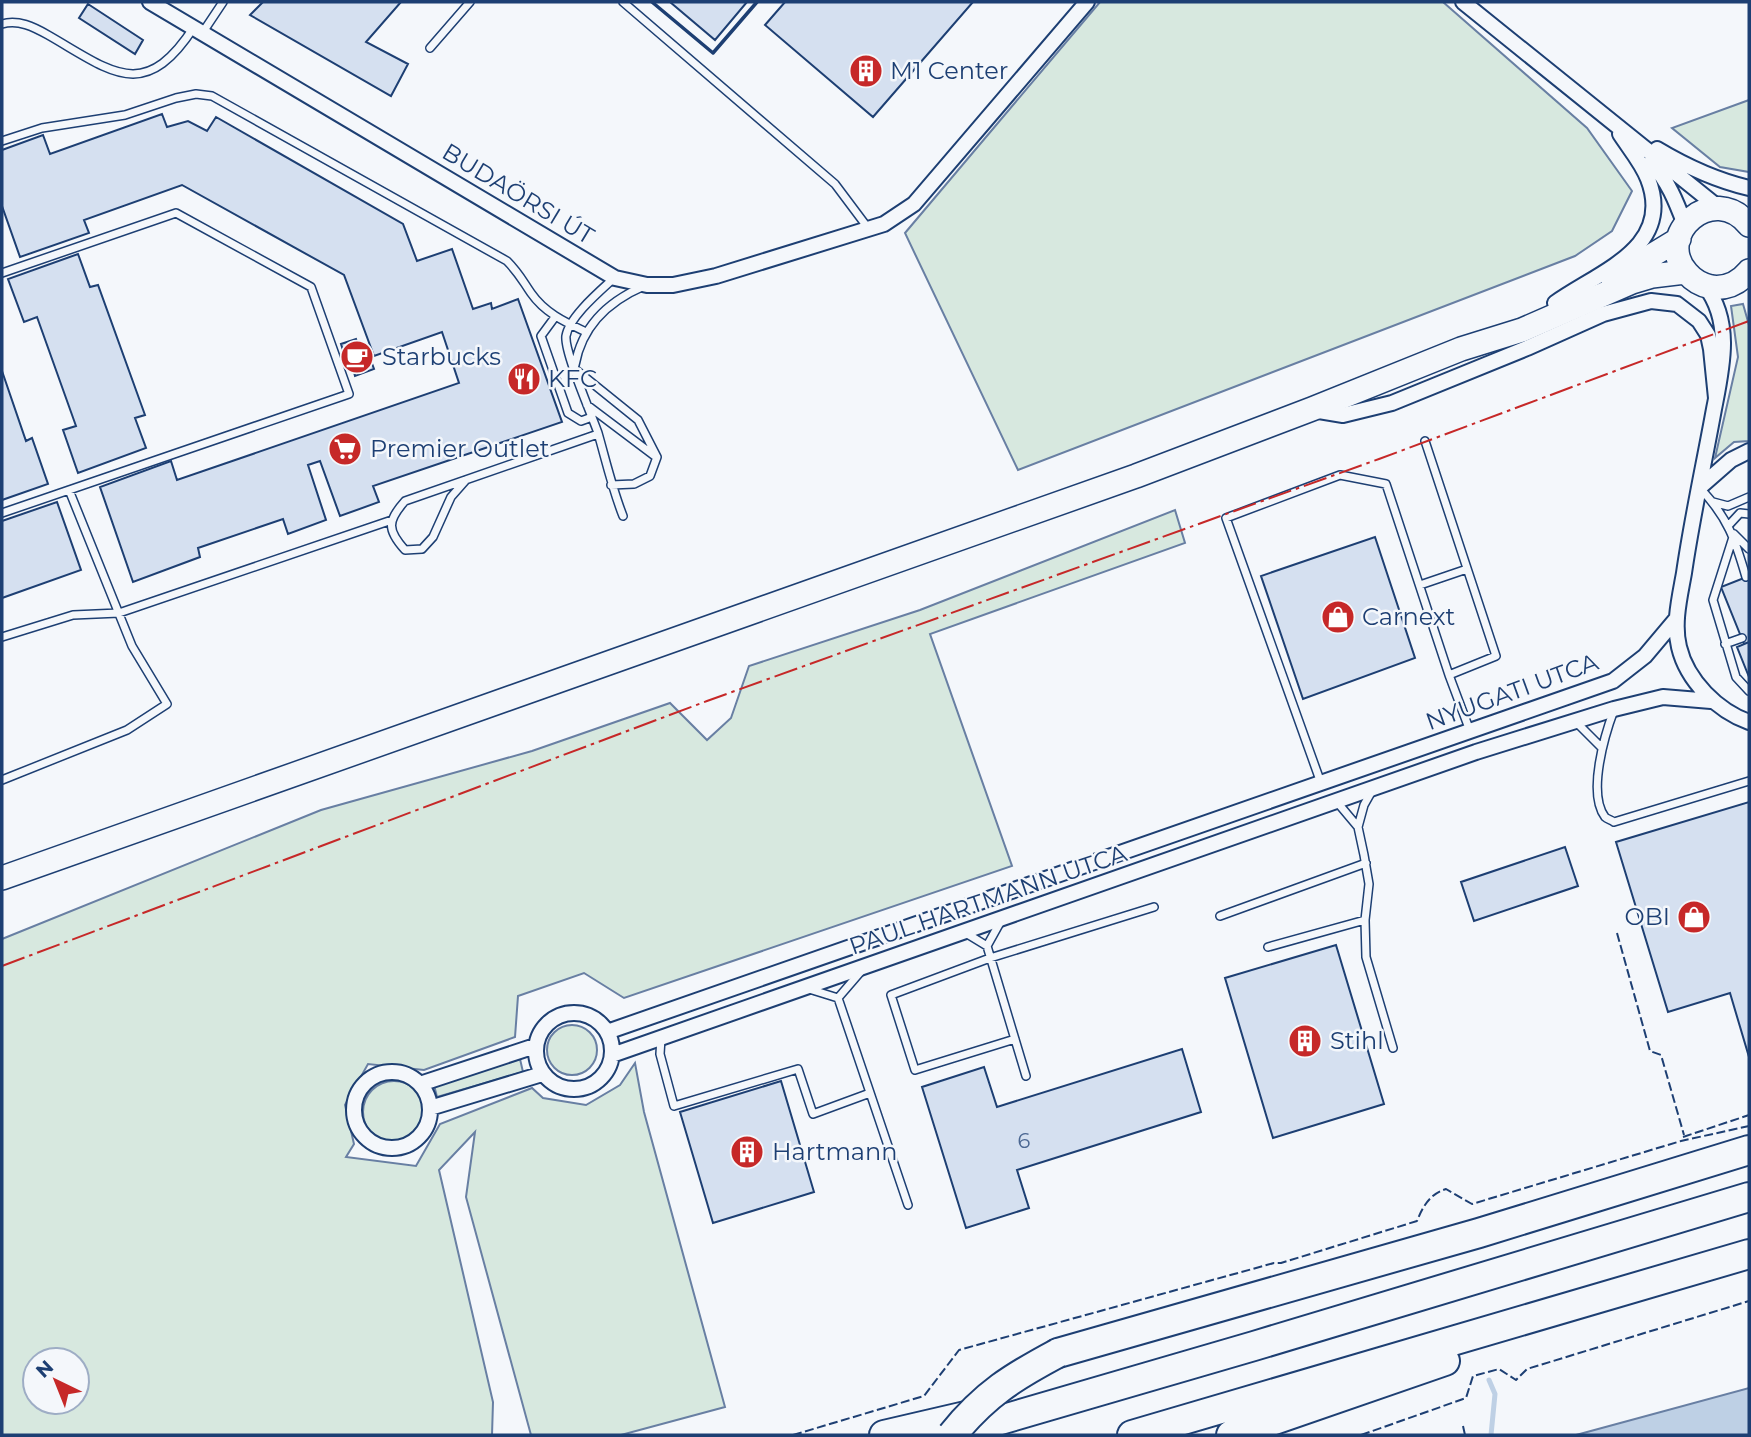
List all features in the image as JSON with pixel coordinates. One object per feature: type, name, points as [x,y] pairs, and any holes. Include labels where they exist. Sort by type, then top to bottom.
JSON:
[{"type":"highway","points":[[951,1435],[971,1411],[1012,1377],[1058,1353],[1479,1233],[1749,1150]]},
{"type":"highway","points":[[951,1435],[1749,1197]]},
{"type":"highway","points":[[1132,1435],[1749,1254]]},
{"type":"highway","points":[[1231,1435],[1422,1370],[1620,1292]]},
{"type":"highway","points":[[884,1435],[986,1411],[1066,1400]]},
{"type":"main road","points":[[1461,349],[1495,330],[1630,268],[1682,232],[1700,212],[1718,208],[1731,210],[1747,218]]},
{"type":"main road","points":[[1682,232],[1678,256],[1685,272],[1694,280],[1705,286],[1724,287],[1733,284],[1749,271]]},
{"type":"main road","points":[[2,878],[1136,476],[1461,349],[1522,330],[1632,282],[1651,276],[1685,272]]},
{"type":"street","name":"BUDAÖRSI ÚT","points":[[150,2],[615,278],[647,285],[673,285],[716,276],[884,224],[914,204],[1087,2]]},
{"type":"street","points":[[1463,2],[1718,208]]},
{"type":"street","points":[[1613,124],[1700,173],[1749,188]]},
{"type":"street","points":[[1613,124],[1660,173],[1675,197],[1682,232]]},
{"type":"street","points":[[1555,303],[1630,255],[1647,233],[1653,215],[1654,203],[1647,177],[1613,124]]},
{"type":"street","points":[[1705,286],[1718,306],[1724,333],[1716,398],[1693,511],[1677,618],[1679,648],[1690,671],[1711,701],[1733,716],[1749,722]]},
{"type":"street","points":[[1312,409],[1343,415],[1392,403],[1604,314],[1651,301],[1677,304],[1699,321],[1708,335],[1716,398]]},
{"type":"street","points":[[1699,488],[1731,460],[1749,451]]},
{"type":"street","name":"NYUGATI UTCA","points":[[1341,776],[1613,681],[1645,656],[1677,618]]},
{"type":"street","name":"NYUGATI UTCA","points":[[1376,788],[1476,752],[1614,709],[1662,697],[1711,701]]},
{"type":"street","name":"PAUL HARTMANN UTCA","points":[[607,1032],[1341,776]]},
{"type":"street","name":"PAUL HARTMANN UTCA","points":[[612,1055],[1376,788]]},
{"type":"street","points":[[578,1013],[594,1019],[607,1032],[612,1055],[606,1073],[596,1083],[581,1090],[562,1088],[551,1083],[542,1074],[536,1060],[535,1046],[545,1025],[564,1014],[578,1013]]},
{"type":"street","points":[[420,1084],[535,1046]]},
{"type":"street","points":[[390,1072],[405,1074],[420,1084],[427,1095],[430,1119],[417,1140],[397,1148],[379,1146],[362,1135],[354,1117],[354,1104],[359,1092],[377,1075],[390,1072]]},
{"type":"street","points":[[430,1108],[542,1074]]},
{"type":"lane","points":[[2,24],[30,25],[114,73],[136,75],[154,69],[169,59],[223,2]]},
{"type":"lane","points":[[430,48],[470,2]]},
{"type":"lane","points":[[622,2],[835,184],[869,229]]},
{"type":"lane","points":[[2,141],[42,128],[125,115],[176,98],[197,94],[212,96],[507,261],[523,277],[530,292],[555,317],[586,332]]},
{"type":"lane","points":[[2,273],[176,213],[311,287],[349,394],[2,513]]},
{"type":"lane","points":[[615,278],[570,324],[566,338],[623,516]]},
{"type":"lane","points":[[574,369],[578,349],[586,332],[605,310],[627,293],[647,285]]},
{"type":"lane","points":[[555,317],[541,335],[568,413],[581,421],[592,417]]},
{"type":"lane","points":[[574,369],[638,420],[657,457],[650,475],[634,484],[611,485]]},
{"type":"lane","points":[[587,405],[657,457]]},
{"type":"lane","points":[[466,480],[451,497],[433,537],[422,549],[405,550],[394,537],[392,520],[405,501],[598,434]]},
{"type":"lane","points":[[1425,441],[1496,656],[1449,675]]},
{"type":"lane","points":[[1321,783],[1226,518],[1340,475],[1386,484],[1449,675],[1471,732]]},
{"type":"lane","points":[[1699,488],[1713,502],[1728,526],[1749,550]]},
{"type":"lane","points":[[2,780],[127,730],[167,704],[132,646],[69,490]]},
{"type":"lane","points":[[1713,502],[1728,506],[1749,498]]},
{"type":"lane","points":[[1728,526],[1740,513],[1749,514]]},
{"type":"lane","points":[[2,637],[73,615],[118,612],[392,520]]},
{"type":"lane","points":[[1734,534],[1746,577]]},
{"type":"lane","points":[[1734,534],[1713,600],[1737,677],[1749,691]]},
{"type":"lane","points":[[1420,585],[1467,569]]},
{"type":"lane","points":[[1725,644],[1742,638]]},
{"type":"lane","points":[[1614,709],[1601,747],[1597,792],[1605,817],[1614,822],[1749,781]]},
{"type":"lane","points":[[1576,722],[1601,747]]},
{"type":"lane","points":[[1358,827],[1364,805],[1376,788]]},
{"type":"lane","points":[[1337,802],[1358,827],[1369,884],[1365,920],[1366,957],[1393,1048]]},
{"type":"lane","points":[[1220,916],[1366,863]]},
{"type":"lane","points":[[1015,1039],[915,1070],[891,995],[990,958],[1154,907]]},
{"type":"lane","points":[[1002,919],[987,946],[1026,1076]]},
{"type":"lane","points":[[1268,947],[1365,920]]},
{"type":"lane","points":[[964,932],[987,946]]},
{"type":"lane","points":[[838,998],[864,967]]},
{"type":"lane","points":[[805,988],[838,998]]},
{"type":"lane","points":[[838,998],[908,1205]]},
{"type":"lane","points":[[661,1038],[660,1054],[674,1105],[798,1069],[813,1114],[870,1093]]},
{"type":"shaded area","points":[[1100,2],[1443,2],[1587,128],[1632,191],[1612,231],[1575,256],[1018,470],[905,233]]},
{"type":"shaded area","points":[[1749,100],[1749,172],[1720,167],[1672,128]]},
{"type":"shaded area","points":[[1743,304],[1749,325],[1749,441],[1734,442],[1715,458],[1738,357],[1731,306]]},
{"type":"shaded area","points":[[1175,510],[1185,543],[930,634],[1012,866],[624,998],[584,973],[518,996],[515,1037],[424,1070],[368,1064],[345,1105],[354,1144],[346,1157],[416,1166],[440,1124],[532,1088],[543,1098],[586,1105],[620,1085],[635,1063],[644,1112],[725,1407],[621,1435],[531,1435],[466,1197],[475,1132],[439,1170],[493,1402],[492,1435],[2,1435],[2,939],[321,810],[532,751],[670,703],[707,740],[731,718],[749,666],[920,610]]},
{"type":"shaded area","points":[[572,1025],[589,1033],[597,1050],[589,1067],[572,1075],[555,1067],[547,1050],[555,1033]]},
{"type":"shaded area","points":[[520,1059],[523,1072],[437,1097],[434,1085]]},
{"type":"shaded area","points":[[388,1081],[400,1081],[416,1090],[423,1100],[423,1124],[416,1134],[400,1143],[388,1143],[377,1138],[368,1129],[363,1118],[363,1106],[368,1095],[377,1086]]},
{"type":"water","points":[[1749,1388],[1749,1435],[1576,1435]]},
{"type":"building","points":[[263,2],[401,2],[366,42],[408,64],[391,96],[250,15]]},
{"type":"building","points":[[670,2],[747,2],[715,40]]},
{"type":"building","name":"M1 Center","points":[[785,2],[973,2],[873,117],[765,25]]},
{"type":"building","points":[[88,4],[143,40],[135,54],[79,18]]},
{"type":"building","points":[[162,114],[167,127],[188,121],[207,131],[216,117],[403,224],[417,261],[452,249],[473,309],[491,303],[492,309],[518,299],[562,422],[373,486],[379,502],[340,516],[320,461],[308,465],[326,520],[288,534],[283,519],[198,548],[200,557],[133,582],[100,487],[171,461],[177,480],[459,383],[442,332],[374,356],[344,275],[182,185],[84,220],[89,233],[20,257],[2,206],[2,150],[43,135],[50,154]]},
{"type":"building","points":[[78,254],[90,287],[98,285],[145,415],[135,418],[146,448],[78,473],[63,430],[76,426],[37,317],[24,322],[8,279]]},
{"type":"building","name":"Starbucks","points":[[356,339],[360,352],[367,350],[374,369],[355,376],[351,361],[347,363],[341,344]]},
{"type":"building","points":[[2,371],[26,441],[32,438],[48,484],[2,500]]},
{"type":"building","points":[[57,502],[81,570],[2,598],[2,521]]},
{"type":"building","name":"Carnext","points":[[1375,537],[1415,658],[1303,699],[1261,576]]},
{"type":"building","points":[[1749,576],[1749,642],[1744,644],[1721,587]]},
{"type":"building","points":[[1749,642],[1749,677],[1737,647]]},
{"type":"building","name":"OBI","points":[[1749,802],[1749,1057],[1730,993],[1668,1012],[1616,842]]},
{"type":"building","points":[[1565,847],[1578,886],[1474,921],[1461,882]]},
{"type":"building","name":"Stihl","points":[[1336,945],[1384,1104],[1273,1138],[1225,978]]},
{"type":"building","points":[[1182,1049],[1201,1112],[1017,1170],[1029,1208],[966,1228],[922,1087],[984,1067],[997,1107]]},
{"type":"building","name":"Hartmann","points":[[781,1081],[814,1192],[713,1223],[680,1112]]},
{"type":"waterway","points":[[1489,1380],[1495,1394],[1491,1435]]},
{"type":"fence","points":[[1617,933],[1650,1051],[1661,1055],[1684,1135]]},
{"type":"fence","points":[[1683,1137],[1749,1115]]},
{"type":"fence","points":[[793,1435],[924,1396],[959,1350],[1281,1263],[1417,1221],[1428,1201],[1446,1189],[1472,1204],[1681,1141],[1749,1126]]},
{"type":"fence","points":[[1361,1435],[1466,1398],[1473,1376],[1499,1369],[1516,1380],[1527,1369],[1749,1301]]},
{"type":"fence","points":[[1463,1426],[1465,1435]]},
{"type":"wall","points":[[652,2],[713,53],[757,2]]},
{"type":"power","points":[[2,966],[707,701],[1379,459],[1749,321]]},
{"type":"place","name":"M1 Center","points":[[866,71]]},
{"type":"place","name":"Starbucks","points":[[357,357]]},
{"type":"place","name":"KFC","points":[[524,379]]},
{"type":"place","name":"Premier Outlet","points":[[345,449]]},
{"type":"place","name":"Carnext","points":[[1338,617]]},
{"type":"place","name":"OBI","points":[[1694,917]]},
{"type":"place","name":"Stihl","points":[[1305,1041]]},
{"type":"place","name":"Hartmann","points":[[747,1152]]}]
